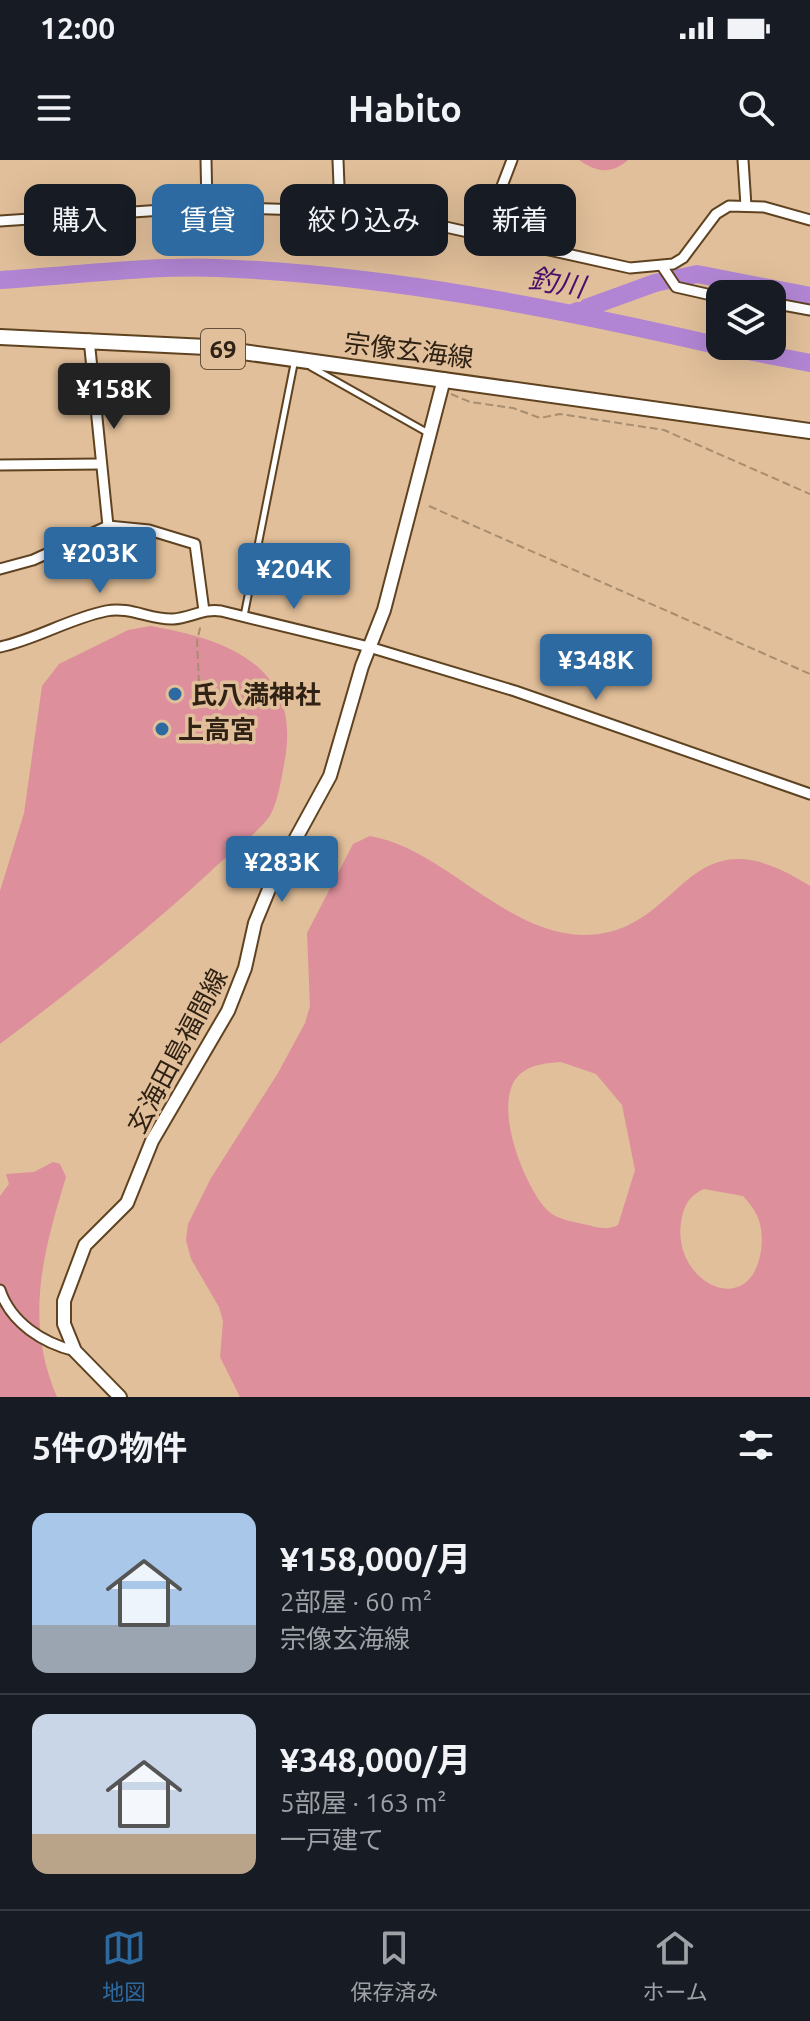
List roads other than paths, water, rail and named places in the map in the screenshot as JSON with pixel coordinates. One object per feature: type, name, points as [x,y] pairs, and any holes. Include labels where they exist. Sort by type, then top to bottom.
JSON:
[{"type":"main road","name":"宗像玄海線","points":[[0,337],[207,347],[442,384],[810,431]]},
{"type":"main road","name":"玄海田島福間線","points":[[120,1397],[75,1351],[64,1324],[63,1311],[77,1261],[92,1236],[132,1195],[152,1141],[228,1011],[245,968],[255,923],[272,882],[330,776],[369,647],[384,610],[442,384]]},
{"type":"street","points":[[206,160],[207,184]]},
{"type":"street","points":[[338,160],[339,184]]},
{"type":"street","points":[[503,184],[512,160]]},
{"type":"street","points":[[743,160],[746,206]]},
{"type":"street","points":[[576,255],[630,268],[663,269],[683,258],[722,209],[764,207],[810,220]]},
{"type":"street","points":[[0,221],[152,211]]},
{"type":"street","points":[[663,269],[672,283],[706,293]]},
{"type":"street","points":[[786,306],[810,310]]},
{"type":"street","points":[[89,339],[108,526]]},
{"type":"street","points":[[0,465],[101,464]]},
{"type":"street","points":[[0,569],[33,560],[108,526],[149,530],[195,544],[204,611]]},
{"type":"street","points":[[0,647],[57,624],[106,611],[138,612],[166,619],[197,615],[204,611],[244,617],[369,647],[515,691],[810,794]]},
{"type":"street","points":[[0,1290],[10,1311],[27,1328],[51,1343],[75,1351]]},
{"type":"lane","points":[[244,617],[297,359],[429,433]]},
{"type":"waterway","name":"釣川","points":[[0,280],[165,268],[281,272],[470,295],[706,343]]},
{"type":"waterway","points":[[575,312],[655,283],[697,274],[810,296]]},
{"type":"waterway","name":"釣川","points":[[786,358],[810,363]]},
{"type":"place","name":"氏八満神社","points":[[175,694]]},
{"type":"place","name":"上高宮","points":[[162,729]]}]
